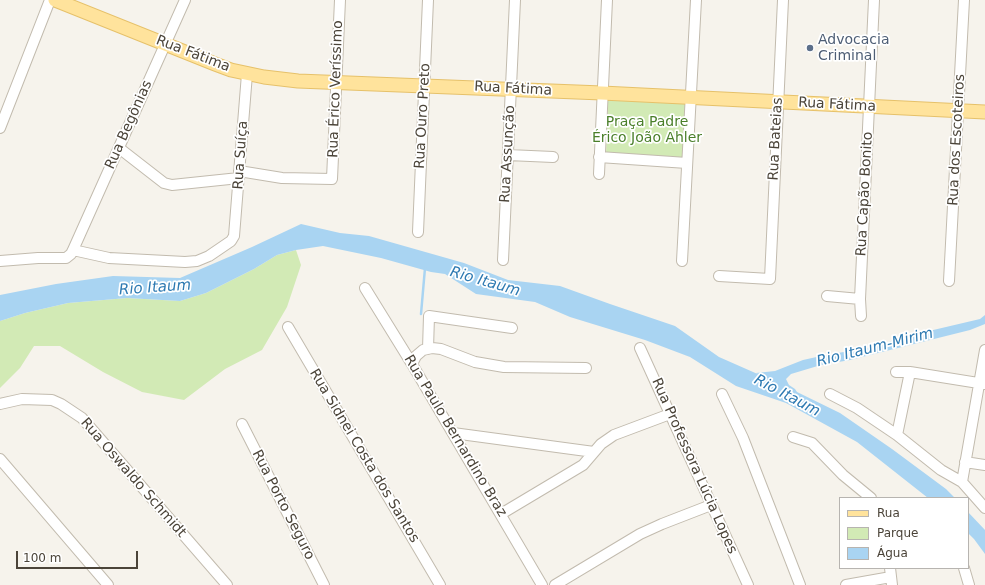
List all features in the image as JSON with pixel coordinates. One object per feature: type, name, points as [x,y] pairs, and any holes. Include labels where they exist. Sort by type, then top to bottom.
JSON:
[{"type":"main road","name":"Rua Fátima","points":[[55,0],[215,64],[247,74],[298,81],[602,93],[985,112]]},
{"type":"street","points":[[0,128],[50,0]]},
{"type":"street","name":"Rua Begônias","points":[[73,250],[185,0]]},
{"type":"street","name":"Rua Érico Veríssimo","points":[[239,174],[282,178],[332,179],[340,0]]},
{"type":"street","name":"Rua Ouro Preto","points":[[418,232],[428,0]]},
{"type":"street","name":"Rua Assunção","points":[[503,260],[515,0]]},
{"type":"street","points":[[599,174],[607,0]]},
{"type":"street","points":[[682,261],[696,0]]},
{"type":"street","name":"Rua Bateias","points":[[719,276],[770,279],[783,0]]},
{"type":"street","name":"Rua Capão Bonito","points":[[861,316],[860,299],[874,0]]},
{"type":"street","name":"Rua dos Escoteiros","points":[[949,281],[964,0]]},
{"type":"street","name":"Rua Suíça","points":[[73,250],[109,258],[185,262],[198,261],[209,256],[232,241],[234,236],[247,74]]},
{"type":"street","points":[[119,148],[164,182],[172,185],[239,174]]},
{"type":"street","points":[[508,155],[553,157]]},
{"type":"street","points":[[599,157],[687,163]]},
{"type":"street","points":[[0,261],[38,258],[66,258],[73,250]]},
{"type":"street","name":"Rua Paulo Bernardino Braz","points":[[365,288],[412,364],[542,585]]},
{"type":"street","points":[[827,296],[860,299]]},
{"type":"street","points":[[428,349],[429,316],[512,328]]},
{"type":"street","name":"Rua Sidnei Costa dos Santos","points":[[288,327],[440,585]]},
{"type":"street","name":"Rua Professora Lúcia Lopes","points":[[640,348],[748,585]]},
{"type":"street","points":[[412,364],[416,356],[423,350],[428,349],[441,350],[475,362],[504,367],[586,368]]},
{"type":"street","points":[[962,482],[982,384],[985,350]]},
{"type":"street","points":[[896,372],[910,372],[982,384]]},
{"type":"street","points":[[897,435],[910,372]]},
{"type":"street","points":[[722,394],[743,438],[800,585]]},
{"type":"street","points":[[830,394],[857,408],[897,435],[942,470],[962,482],[985,508]]},
{"type":"street","name":"Rua Oswaldo Schmidt","points":[[0,404],[22,398],[52,400],[61,404],[82,418],[227,585]]},
{"type":"street","points":[[501,514],[583,465],[601,444],[614,435],[670,414]]},
{"type":"street","name":"Rua Porto Seguro","points":[[242,424],[324,585]]},
{"type":"street","points":[[453,433],[594,452]]},
{"type":"street","points":[[793,437],[812,443],[843,475],[870,497]]},
{"type":"street","points":[[0,459],[108,585]]},
{"type":"street","points":[[965,462],[985,465]]},
{"type":"street","points":[[555,585],[640,534],[711,505]]},
{"type":"street","points":[[964,569],[969,585]]},
{"type":"street","points":[[846,585],[891,577]]},
{"type":"green space","name":"Praça Padre Érico João Ahler","points":[[608,100],[688,104],[686,159],[606,155]]},
{"type":"green space","points":[[296,250],[301,265],[287,307],[262,350],[225,369],[184,400],[142,392],[103,372],[60,346],[34,346],[20,368],[0,388],[0,321],[25,313],[68,303],[127,298],[180,301],[206,293],[254,269],[277,255]]},
{"type":"water","points":[[301,224],[340,233],[369,236],[464,263],[508,280],[560,286],[675,326],[719,357],[778,383],[756,373],[775,371],[803,360],[821,356],[883,345],[895,339],[980,319],[985,315],[985,324],[970,330],[850,360],[821,365],[791,374],[786,379],[789,385],[797,392],[840,413],[892,449],[946,489],[954,497],[927,497],[857,442],[786,403],[736,386],[690,357],[645,340],[570,317],[535,302],[476,294],[445,274],[431,272],[381,258],[323,246],[296,250],[277,255],[254,269],[206,293],[180,301],[127,298],[68,303],[25,313],[0,321],[0,295],[56,284],[113,276],[180,278]]},
{"type":"water","points":[[969,513],[985,530],[985,554],[969,534]]},
{"type":"waterway","points":[[421,314],[425,268]]},
{"type":"place","name":"Advocacia Criminal","points":[[810,48]]},
{"type":"water label","name":"Rio Itaum","points":[[485,282]]},
{"type":"water label","name":"Rio Itaum","points":[[155,288]]},
{"type":"water label","name":"Rio Itaum-Mirim","points":[[875,348]]},
{"type":"water label","name":"Rio Itaum","points":[[787,396]]}]
